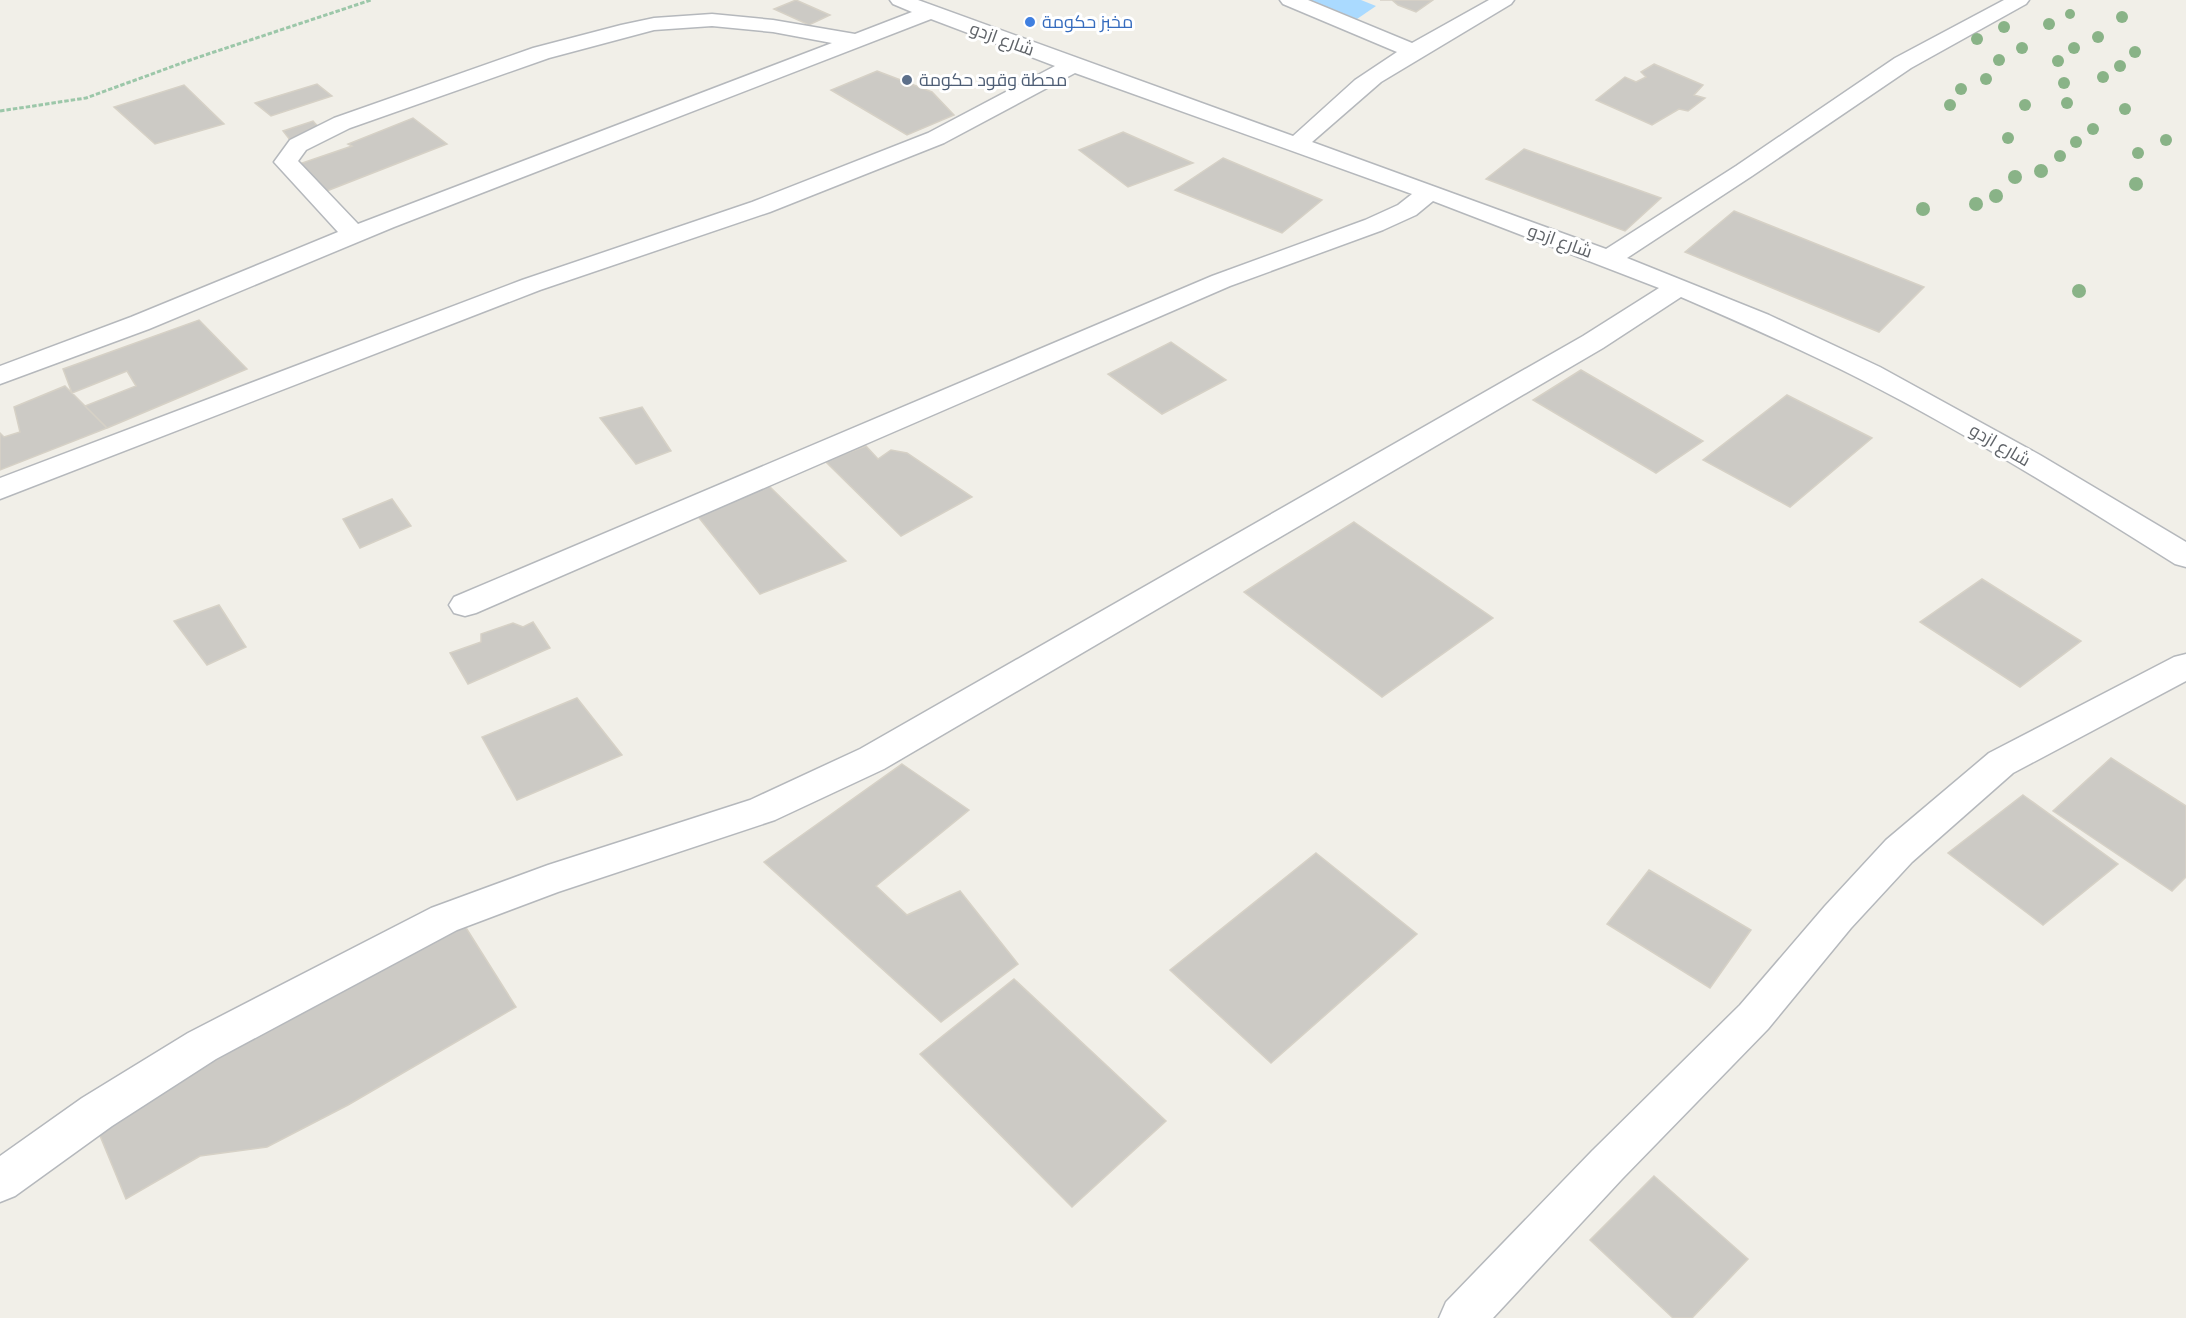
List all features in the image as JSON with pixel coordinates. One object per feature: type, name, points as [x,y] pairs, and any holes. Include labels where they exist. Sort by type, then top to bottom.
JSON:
[{"type":"street","name":"شارع ازدو","points":[[900,0],[1074,65],[1430,192],[1679,286],[1845,360],[1904,391],[1987,436],[2186,556]]},
{"type":"street","points":[[1290,0],[1413,51]]},
{"type":"street","points":[[1297,144],[1372,78],[1413,51],[1458,28],[1504,0]]},
{"type":"street","points":[[1608,259],[1744,171],[1903,63],[2019,0]]},
{"type":"street","points":[[0,376],[140,323],[619,131],[931,12]]},
{"type":"street","points":[[354,236],[286,162],[298,145],[342,123],[541,53],[654,24],[712,20],[773,26],[858,41]]},
{"type":"street","points":[[0,489],[531,285],[761,207],[936,138],[1074,65]]},
{"type":"street","points":[[465,605],[1221,280],[1374,225],[1407,210],[1430,192]]},
{"type":"street","points":[[0,1181],[97,1112],[202,1046],[444,919],[548,880],[762,810],[872,759],[1593,342],[1679,286]]},
{"type":"street","points":[[1462,1318],[1591,1182],[1754,1017],[1838,917],[1899,851],[2001,763],[2186,666]]},
{"type":"path","points":[[0,111],[86,98],[192,59],[371,0]]},
{"type":"water","points":[[1310,0],[1361,0],[1376,6],[1357,19]]},
{"type":"building","points":[[796,0],[830,15],[809,25],[774,9]]},
{"type":"building","points":[[1392,0],[1433,0],[1416,12]]},
{"type":"building","points":[[1654,64],[1703,85],[1694,95],[1705,98],[1688,111],[1679,109],[1652,125],[1596,100],[1625,77],[1636,82],[1646,77],[1641,72]]},
{"type":"building","points":[[877,71],[932,92],[954,115],[907,135],[831,90]]},
{"type":"building","points":[[317,84],[332,96],[271,116],[255,103]]},
{"type":"building","points":[[184,85],[224,124],[155,144],[114,107]]},
{"type":"building","points":[[413,118],[447,144],[324,192],[299,164],[352,146],[348,144]]},
{"type":"building","points":[[313,121],[322,131],[290,140],[283,131]]},
{"type":"building","points":[[1123,132],[1193,163],[1128,187],[1079,150]]},
{"type":"building","points":[[1524,149],[1661,198],[1625,231],[1486,179]]},
{"type":"building","points":[[1223,158],[1322,200],[1282,233],[1175,190]]},
{"type":"building","points":[[1734,211],[1924,287],[1879,332],[1685,252]]},
{"type":"building","points":[[199,320],[247,369],[107,428],[85,406],[136,386],[127,371],[72,393],[63,369]]},
{"type":"building","points":[[1171,342],[1226,380],[1162,414],[1108,374]]},
{"type":"building","points":[[1581,370],[1703,441],[1656,473],[1533,400]]},
{"type":"building","points":[[65,386],[107,428],[0,470],[0,433],[4,437],[20,432],[14,407]]},
{"type":"building","points":[[1787,395],[1872,438],[1790,507],[1703,460]]},
{"type":"building","points":[[642,407],[671,451],[636,464],[600,418]]},
{"type":"building","points":[[866,446],[878,459],[891,450],[907,453],[972,497],[901,536],[825,461]]},
{"type":"building","points":[[769,486],[846,561],[760,594],[696,514]]},
{"type":"building","points":[[392,499],[411,526],[360,548],[343,519]]},
{"type":"building","points":[[1354,522],[1493,618],[1382,697],[1244,592]]},
{"type":"building","points":[[1982,579],[2081,641],[2020,687],[1920,622]]},
{"type":"building","points":[[219,605],[246,647],[207,665],[174,621]]},
{"type":"building","points":[[533,622],[550,648],[468,684],[450,653],[481,642],[481,634],[513,623],[523,627]]},
{"type":"building","points":[[577,698],[622,755],[517,800],[482,737]]},
{"type":"building","points":[[2111,758],[2186,806],[2186,877],[2172,891],[2053,811]]},
{"type":"building","points":[[902,764],[969,810],[876,886],[907,915],[960,891],[1018,964],[941,1022],[764,862]]},
{"type":"building","points":[[2023,795],[2118,864],[2043,925],[1948,853]]},
{"type":"building","points":[[1316,853],[1417,934],[1271,1063],[1170,970]]},
{"type":"building","points":[[1649,870],[1751,930],[1710,988],[1607,924]]},
{"type":"building","points":[[463,923],[516,1007],[348,1105],[267,1147],[200,1156],[126,1199],[96,1126]]},
{"type":"building","points":[[1014,979],[1166,1121],[1072,1207],[920,1054]]},
{"type":"building","points":[[1654,1176],[1748,1259],[1692,1318],[1673,1318],[1590,1240]]},
{"type":"place","name":"مخبز حكومة","points":[[1030,22]]},
{"type":"place","name":"محطة وقود حكومة","points":[[907,80]]}]
